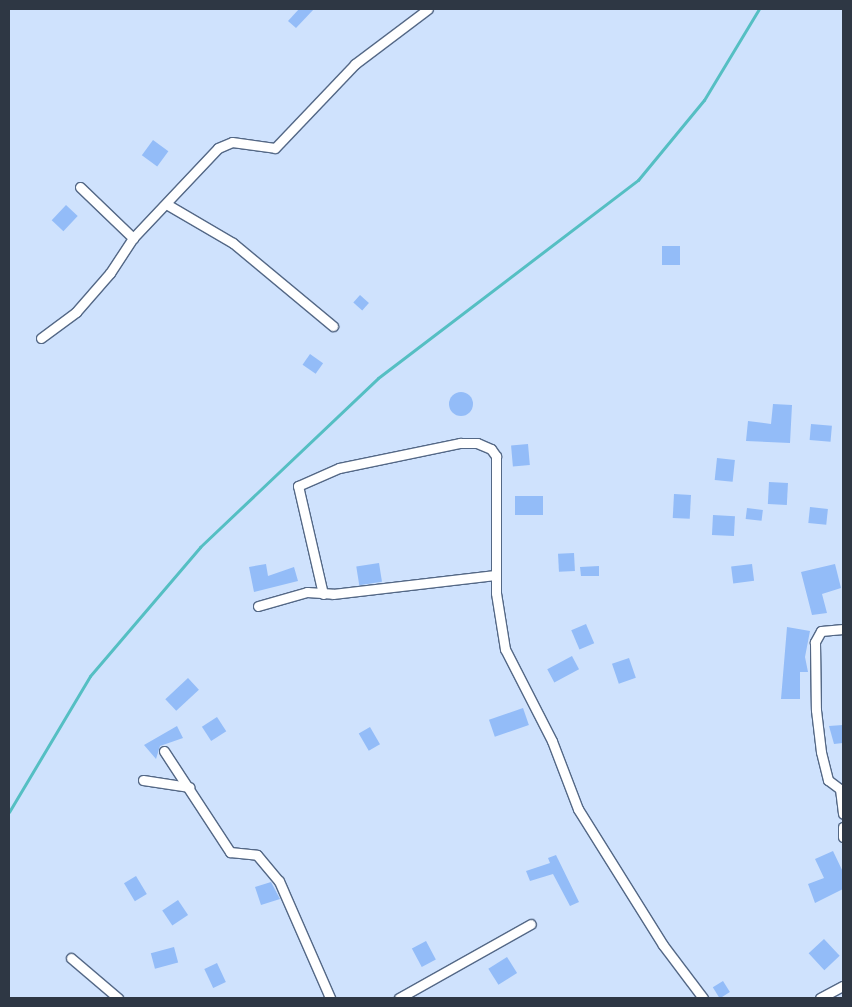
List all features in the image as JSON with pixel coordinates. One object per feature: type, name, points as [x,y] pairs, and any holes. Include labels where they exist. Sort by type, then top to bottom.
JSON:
[{"type":"street","points":[[41,338],[76,312],[110,273],[132,238],[168,205],[218,148],[232,142],[275,148],[355,64],[428,9]]},
{"type":"street","points":[[80,186],[132,238]]},
{"type":"street","points":[[168,205],[233,243],[332,326]]},
{"type":"street","points":[[323,594],[298,486],[339,468],[460,443],[485,445],[496,456],[494,575],[505,649],[552,741],[578,809],[663,945],[703,998]]},
{"type":"street","points":[[258,606],[307,592],[323,594],[494,575]]},
{"type":"street","points":[[843,629],[821,631],[815,642],[821,752],[828,780],[840,789],[843,814]]},
{"type":"street","points":[[164,751],[230,852],[257,855],[279,882],[330,998]]},
{"type":"street","points":[[142,780],[189,787]]},
{"type":"street","points":[[843,827],[843,837]]},
{"type":"street","points":[[399,998],[531,924]]},
{"type":"street","points":[[71,958],[118,998]]},
{"type":"street","points":[[820,998],[843,986]]},
{"type":"building","points":[[299,9],[314,9],[296,28],[288,21]]},
{"type":"building","points":[[153,140],[168,151],[157,167],[142,155]]},
{"type":"building","points":[[66,205],[78,216],[63,231],[52,220]]},
{"type":"building","points":[[662,246],[680,246],[680,265],[662,265]]},
{"type":"building","points":[[360,295],[369,303],[362,310],[353,302]]},
{"type":"building","points":[[310,354],[323,363],[316,374],[303,365]]},
{"type":"building","points":[[461,392],[469,396],[473,404],[469,412],[461,416],[453,412],[449,404],[453,396]]},
{"type":"building","points":[[773,404],[792,405],[790,443],[746,441],[748,421],[771,424]]},
{"type":"building","points":[[811,424],[832,426],[831,442],[810,440]]},
{"type":"building","points":[[528,444],[530,465],[513,466],[511,445]]},
{"type":"building","points":[[717,458],[735,460],[733,482],[715,480]]},
{"type":"building","points":[[769,482],[788,483],[787,505],[768,504]]},
{"type":"building","points":[[674,494],[691,495],[690,519],[673,518]]},
{"type":"building","points":[[515,496],[543,496],[543,515],[515,515]]},
{"type":"building","points":[[810,507],[828,509],[826,525],[808,523]]},
{"type":"building","points":[[747,508],[763,510],[762,521],[746,519]]},
{"type":"building","points":[[713,515],[735,516],[734,536],[712,535]]},
{"type":"building","points":[[574,553],[575,571],[559,572],[558,554]]},
{"type":"building","points":[[379,563],[382,582],[359,585],[356,567]]},
{"type":"building","points":[[266,564],[268,576],[294,567],[298,581],[254,592],[249,567]]},
{"type":"building","points":[[752,564],[754,581],[733,583],[731,567]]},
{"type":"building","points":[[835,564],[841,588],[822,594],[827,613],[812,615],[801,572]]},
{"type":"building","points":[[599,566],[599,576],[581,576],[580,567]]},
{"type":"building","points":[[586,624],[594,643],[579,650],[571,630]]},
{"type":"building","points":[[787,627],[810,631],[805,657],[808,672],[800,672],[800,699],[781,699]]},
{"type":"building","points":[[572,656],[579,669],[554,682],[547,669]]},
{"type":"building","points":[[629,658],[636,678],[619,684],[612,664]]},
{"type":"building","points":[[188,678],[199,690],[176,711],[165,699]]},
{"type":"building","points":[[523,708],[529,725],[495,737],[489,720]]},
{"type":"building","points":[[217,717],[226,731],[211,741],[202,727]]},
{"type":"building","points":[[843,725],[843,743],[834,744],[829,726]]},
{"type":"building","points":[[177,726],[183,738],[160,746],[156,759],[144,745]]},
{"type":"building","points":[[370,727],[380,744],[369,751],[359,734]]},
{"type":"building","points":[[833,851],[843,872],[843,889],[815,903],[808,884],[824,878],[815,859]]},
{"type":"building","points":[[556,855],[579,902],[570,906],[553,874],[530,881],[526,871],[550,863],[548,858]]},
{"type":"building","points":[[136,876],[147,894],[135,901],[124,883]]},
{"type":"building","points":[[271,882],[280,899],[261,905],[255,887]]},
{"type":"building","points":[[178,900],[188,915],[172,926],[162,911]]},
{"type":"building","points":[[824,939],[840,956],[824,970],[809,953]]},
{"type":"building","points":[[426,941],[436,960],[422,967],[412,949]]},
{"type":"building","points":[[174,947],[178,962],[155,969],[151,953]]},
{"type":"building","points":[[507,957],[517,973],[498,985],[488,969]]},
{"type":"building","points":[[217,963],[226,982],[213,988],[204,969]]},
{"type":"building","points":[[723,981],[730,992],[719,998],[713,987]]},
{"type":"waterway","points":[[9,812],[90,676],[200,547],[378,378],[638,180],[704,100],[759,9]]}]
